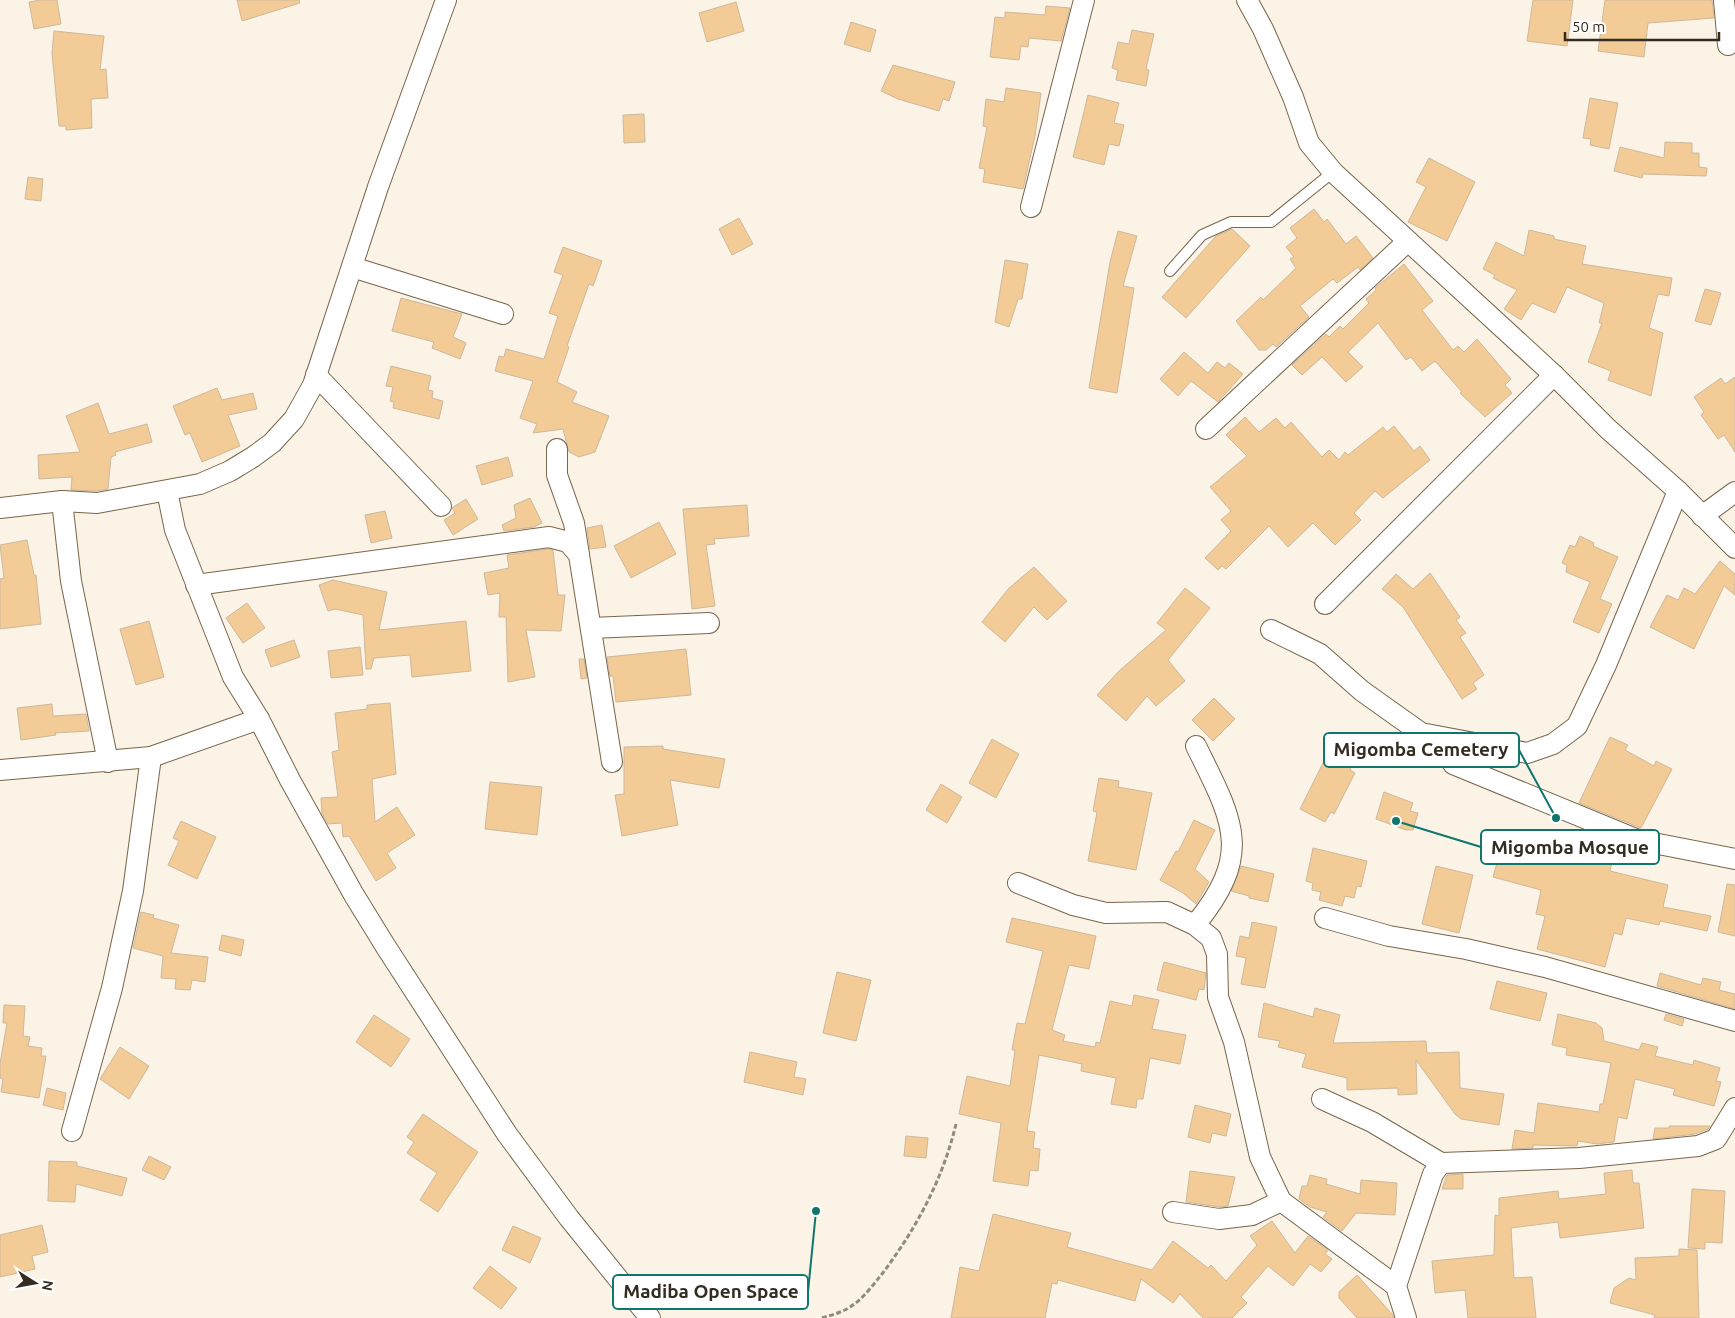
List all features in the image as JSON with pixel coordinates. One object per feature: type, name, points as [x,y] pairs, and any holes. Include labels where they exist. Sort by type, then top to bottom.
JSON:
[{"type":"street","points":[[0,508],[62,501],[97,503],[200,484],[230,471],[272,443],[294,419],[316,375],[378,187],[446,0]]},
{"type":"street","points":[[1031,207],[1084,0]]},
{"type":"street","points":[[1247,0],[1264,29],[1293,97],[1309,143],[1333,172],[1554,375],[1608,430],[1678,491],[1735,548]]},
{"type":"street","points":[[1724,0],[1728,45]]},
{"type":"street","points":[[1206,429],[1408,241]]},
{"type":"street","points":[[352,267],[502,314]]},
{"type":"street","points":[[316,375],[441,506]]},
{"type":"street","points":[[1325,604],[1554,375]]},
{"type":"street","points":[[557,449],[557,475],[574,523],[612,762]]},
{"type":"street","points":[[167,491],[175,530],[233,677],[259,720],[326,847],[386,947],[507,1134],[568,1218],[650,1318]]},
{"type":"street","points":[[1271,630],[1320,654],[1362,692],[1420,733],[1527,753],[1553,744],[1577,726],[1606,665],[1678,491]]},
{"type":"street","points":[[1702,516],[1735,492]]},
{"type":"street","points":[[62,501],[71,581],[108,762]]},
{"type":"street","points":[[196,586],[549,537],[568,542],[579,555]]},
{"type":"street","points":[[591,628],[709,623]]},
{"type":"street","points":[[0,770],[151,757],[259,720]]},
{"type":"street","points":[[1195,925],[1207,910],[1224,880],[1233,857],[1234,839],[1223,805],[1196,746]]},
{"type":"street","points":[[72,1131],[112,988],[131,900],[151,757]]},
{"type":"street","points":[[1453,764],[1638,840],[1735,860]]},
{"type":"street","points":[[1018,883],[1074,905],[1106,913],[1167,912],[1195,925],[1211,938],[1217,954],[1218,997],[1234,1042],[1260,1157],[1281,1201],[1396,1286]]},
{"type":"street","points":[[1326,918],[1389,936],[1466,949],[1545,967],[1735,1021]]},
{"type":"street","points":[[1322,1099],[1372,1122],[1442,1163],[1579,1158],[1698,1146],[1716,1139],[1735,1108]]},
{"type":"street","points":[[1406,1318],[1396,1286],[1433,1174],[1442,1163]]},
{"type":"street","points":[[1174,1212],[1218,1219],[1252,1216],[1281,1201]]},
{"type":"lane","points":[[1170,271],[1202,235],[1231,222],[1271,222],[1333,172]]},
{"type":"path","points":[[822,1318],[851,1307],[871,1288],[898,1253],[926,1205],[949,1152],[956,1124]]},
{"type":"building","points":[[57,0],[61,24],[34,29],[29,2]]},
{"type":"building","points":[[237,0],[299,0],[300,3],[242,21]]},
{"type":"building","points":[[1533,0],[1573,0],[1567,46],[1527,41]]},
{"type":"building","points":[[1605,0],[1712,0],[1714,18],[1648,23],[1644,57],[1598,51]]},
{"type":"building","points":[[736,2],[744,31],[707,42],[699,13]]},
{"type":"building","points":[[1046,6],[1070,8],[1061,41],[1029,38],[1028,47],[1021,46],[1019,60],[990,57],[995,17],[1005,18],[1005,12],[1045,15]]},
{"type":"building","points":[[851,22],[876,30],[870,52],[844,44]]},
{"type":"building","points":[[1132,30],[1154,34],[1146,69],[1149,70],[1146,86],[1116,80],[1118,70],[1112,68],[1118,42],[1129,44]]},
{"type":"building","points":[[54,31],[104,36],[100,70],[106,69],[108,98],[91,99],[92,128],[66,130],[66,126],[59,126],[52,53]]},
{"type":"building","points":[[893,65],[955,82],[949,101],[943,99],[939,111],[898,99],[881,91]]},
{"type":"building","points":[[1006,88],[1041,93],[1035,136],[1023,189],[983,182],[985,169],[979,168],[987,127],[983,126],[986,99],[1004,102]]},
{"type":"building","points":[[1088,95],[1119,103],[1114,123],[1124,125],[1119,146],[1109,144],[1104,165],[1073,157]]},
{"type":"building","points":[[1590,98],[1618,103],[1609,149],[1590,145],[1591,139],[1583,138]]},
{"type":"building","points":[[644,114],[645,142],[624,143],[623,115]]},
{"type":"building","points":[[1665,142],[1692,143],[1692,153],[1699,153],[1699,167],[1707,168],[1706,176],[1643,174],[1642,178],[1614,171],[1620,147],[1664,158]]},
{"type":"building","points":[[1429,158],[1475,182],[1447,241],[1408,222],[1426,187],[1416,182]]},
{"type":"building","points":[[28,177],[43,179],[41,201],[25,199]]},
{"type":"building","points":[[1314,209],[1324,222],[1327,219],[1346,244],[1356,236],[1373,258],[1360,270],[1358,267],[1337,283],[1333,279],[1300,306],[1309,317],[1276,347],[1273,344],[1266,350],[1259,350],[1236,321],[1261,297],[1263,300],[1296,268],[1290,259],[1294,257],[1286,247],[1297,238],[1290,228]]},
{"type":"building","points":[[739,218],[753,244],[732,255],[719,229]]},
{"type":"building","points":[[1232,229],[1250,246],[1186,318],[1162,297],[1216,236]]},
{"type":"building","points":[[1529,230],[1554,236],[1554,239],[1586,246],[1582,264],[1672,278],[1669,296],[1658,294],[1649,328],[1663,333],[1651,396],[1608,380],[1611,371],[1588,362],[1602,323],[1599,323],[1604,303],[1567,287],[1555,313],[1532,303],[1521,320],[1504,309],[1517,290],[1493,278],[1495,275],[1483,269],[1496,242],[1524,256]]},
{"type":"building","points":[[1118,231],[1137,236],[1123,286],[1134,288],[1117,393],[1089,388],[1110,262]]},
{"type":"building","points":[[563,247],[602,261],[593,286],[589,284],[567,346],[569,347],[557,382],[577,392],[572,402],[609,416],[595,452],[579,457],[569,452],[563,429],[533,433],[537,424],[520,418],[533,381],[495,371],[499,356],[504,357],[506,349],[544,359],[558,316],[549,313],[563,275],[554,272]]},
{"type":"building","points":[[1005,260],[1028,264],[1022,299],[1018,299],[1009,327],[995,322]]},
{"type":"building","points":[[1404,264],[1433,301],[1422,310],[1453,350],[1458,346],[1464,352],[1477,339],[1511,379],[1505,385],[1512,393],[1485,417],[1460,393],[1462,392],[1435,361],[1422,371],[1411,357],[1406,360],[1378,323],[1348,352],[1363,367],[1346,382],[1322,357],[1302,375],[1292,365],[1326,334],[1329,337],[1340,326],[1343,329],[1369,303],[1366,299],[1376,290],[1375,288]]},
{"type":"building","points":[[1705,289],[1721,293],[1711,325],[1695,321]]},
{"type":"building","points":[[401,298],[462,314],[453,337],[466,343],[460,359],[432,348],[434,342],[392,331]]},
{"type":"building","points":[[1184,352],[1208,373],[1217,362],[1225,368],[1229,363],[1243,374],[1218,402],[1191,381],[1178,396],[1160,379]]},
{"type":"building","points":[[391,366],[431,376],[428,390],[433,391],[432,398],[443,401],[439,419],[393,408],[394,402],[390,401],[393,387],[386,386]]},
{"type":"building","points":[[1735,377],[1735,452],[1724,435],[1718,439],[1701,415],[1704,412],[1694,397],[1721,378],[1725,384]]},
{"type":"building","points":[[217,388],[222,400],[253,393],[257,409],[228,415],[240,446],[202,462],[190,433],[185,435],[173,406]]},
{"type":"building","points":[[98,403],[109,434],[147,424],[152,442],[115,452],[116,455],[111,457],[108,489],[96,491],[71,490],[72,477],[39,479],[38,455],[80,452],[66,416]]},
{"type":"building","points":[[1245,417],[1259,432],[1276,418],[1285,428],[1291,422],[1322,457],[1329,450],[1339,460],[1345,452],[1348,455],[1383,427],[1387,432],[1394,426],[1414,451],[1420,446],[1430,460],[1383,498],[1375,491],[1354,513],[1361,520],[1335,545],[1313,523],[1288,547],[1269,526],[1226,569],[1222,566],[1218,570],[1205,558],[1231,531],[1221,520],[1231,511],[1210,487],[1247,456],[1226,435]]},
{"type":"building","points":[[508,457],[513,476],[482,485],[476,466]]},
{"type":"building","points":[[530,498],[542,523],[534,527],[504,531],[502,525],[516,518],[514,505]]},
{"type":"building","points":[[466,499],[478,519],[453,535],[444,520],[455,513],[452,508]]},
{"type":"building","points":[[747,505],[749,536],[714,539],[715,544],[706,545],[715,606],[692,609],[683,509]]},
{"type":"building","points":[[385,511],[392,538],[371,543],[365,515]]},
{"type":"building","points":[[659,522],[676,554],[631,578],[614,546]]},
{"type":"building","points":[[602,525],[606,547],[590,549],[587,528]]},
{"type":"building","points":[[1580,536],[1594,543],[1593,546],[1618,557],[1600,599],[1612,604],[1599,633],[1573,622],[1590,582],[1566,572],[1567,565],[1562,563],[1570,545],[1575,547]]},
{"type":"building","points":[[27,540],[34,575],[36,575],[41,624],[0,629],[0,579],[4,578],[0,545]]},
{"type":"building","points":[[548,549],[553,550],[558,595],[565,595],[561,631],[526,630],[535,677],[508,682],[506,617],[499,617],[500,593],[488,595],[484,573],[509,568],[507,555]]},
{"type":"building","points":[[1720,561],[1735,574],[1735,595],[1724,586],[1694,649],[1650,627],[1667,595],[1678,600],[1684,588],[1695,594]]},
{"type":"building","points":[[1034,567],[1067,601],[1047,620],[1034,607],[1005,642],[982,622],[1009,588]]},
{"type":"building","points":[[1430,573],[1460,617],[1456,620],[1466,633],[1460,637],[1484,675],[1473,683],[1477,689],[1462,699],[1403,607],[1382,589],[1396,574],[1413,589]]},
{"type":"building","points":[[333,580],[387,592],[379,630],[466,621],[471,671],[412,677],[410,655],[374,658],[371,669],[366,669],[363,615],[335,609],[328,611],[319,585]]},
{"type":"building","points":[[1185,588],[1210,608],[1168,660],[1185,681],[1156,706],[1147,696],[1126,721],[1097,695],[1119,671],[1166,630],[1157,623]]},
{"type":"building","points":[[247,603],[265,628],[243,643],[226,618]]},
{"type":"building","points":[[149,621],[164,677],[136,685],[120,629]]},
{"type":"building","points":[[294,640],[300,657],[271,667],[265,650]]},
{"type":"building","points":[[360,647],[363,675],[331,678],[328,651]]},
{"type":"building","points":[[686,649],[691,695],[616,702],[613,676],[610,676],[607,657]]},
{"type":"building","points":[[579,659],[584,659],[587,678],[581,679]]},
{"type":"building","points":[[1214,698],[1235,719],[1213,741],[1192,720]]},
{"type":"building","points":[[390,703],[396,774],[372,779],[375,822],[397,807],[415,835],[387,853],[396,868],[376,881],[349,836],[343,837],[342,823],[328,824],[322,813],[321,798],[338,797],[332,752],[339,750],[335,713],[367,709],[367,705]]},
{"type":"building","points":[[52,704],[53,716],[86,714],[89,731],[55,733],[56,735],[21,740],[17,708]]},
{"type":"building","points":[[1610,737],[1628,745],[1625,750],[1654,766],[1656,761],[1672,769],[1641,828],[1579,803]]},
{"type":"building","points":[[992,739],[1019,754],[996,798],[969,783]]},
{"type":"building","points":[[1332,745],[1357,758],[1350,770],[1355,773],[1334,814],[1331,812],[1325,822],[1300,809]]},
{"type":"building","points":[[663,746],[663,749],[725,759],[719,788],[670,780],[678,825],[622,836],[615,795],[624,794],[624,747]]},
{"type":"building","points":[[1099,778],[1119,781],[1118,787],[1152,793],[1136,870],[1088,861],[1097,812],[1093,811]]},
{"type":"building","points":[[490,782],[542,787],[537,835],[485,829]]},
{"type":"building","points":[[941,784],[962,797],[947,823],[926,810]]},
{"type":"building","points":[[1384,792],[1413,803],[1410,811],[1418,813],[1413,830],[1406,830],[1376,819]]},
{"type":"building","points":[[1194,820],[1215,830],[1195,869],[1209,882],[1196,904],[1183,893],[1160,880],[1176,851],[1178,852]]},
{"type":"building","points":[[181,821],[216,837],[197,879],[168,865],[179,841],[173,838]]},
{"type":"building","points":[[1562,832],[1616,844],[1610,871],[1668,885],[1663,907],[1711,916],[1707,931],[1660,921],[1659,925],[1626,918],[1622,935],[1614,933],[1605,967],[1537,949],[1545,916],[1536,914],[1541,890],[1493,877],[1505,835],[1558,850]]},
{"type":"building","points":[[1313,848],[1367,861],[1361,887],[1357,886],[1354,898],[1345,896],[1342,906],[1319,900],[1321,892],[1312,890],[1313,883],[1306,881]]},
{"type":"building","points":[[1241,866],[1274,874],[1268,902],[1249,898],[1249,896],[1231,891]]},
{"type":"building","points":[[1436,866],[1473,875],[1459,933],[1422,924]]},
{"type":"building","points":[[1727,884],[1735,885],[1735,936],[1718,932]]},
{"type":"building","points":[[141,912],[154,915],[153,918],[179,925],[171,953],[208,957],[205,982],[192,980],[190,990],[175,989],[176,979],[161,978],[163,956],[133,948]]},
{"type":"building","points":[[1012,918],[1096,936],[1089,969],[1069,965],[1052,1030],[1065,1035],[1063,1041],[1095,1047],[1096,1042],[1100,1043],[1110,1001],[1132,1006],[1134,995],[1159,1000],[1152,1029],[1186,1035],[1180,1064],[1150,1058],[1143,1099],[1137,1099],[1136,1108],[1111,1104],[1116,1078],[1081,1071],[1082,1064],[1039,1055],[1027,1131],[1035,1132],[1033,1148],[1040,1149],[1038,1171],[1030,1170],[1028,1186],[993,1181],[1001,1123],[959,1114],[967,1076],[1010,1086],[1015,1050],[1012,1050],[1017,1023],[1025,1024],[1043,951],[1006,942]]},
{"type":"building","points":[[1252,922],[1277,927],[1265,988],[1241,984],[1246,958],[1236,956],[1240,936],[1249,938]]},
{"type":"building","points":[[222,935],[244,940],[241,956],[219,950]]},
{"type":"building","points":[[1164,962],[1206,973],[1204,990],[1199,989],[1196,1000],[1157,990]]},
{"type":"building","points":[[837,972],[871,980],[856,1041],[823,1033]]},
{"type":"building","points":[[1660,973],[1701,985],[1703,978],[1721,982],[1719,990],[1735,994],[1735,1009],[1657,986]]},
{"type":"building","points":[[1497,981],[1547,993],[1540,1021],[1490,1009]]},
{"type":"building","points":[[1264,1003],[1313,1017],[1315,1008],[1340,1015],[1333,1043],[1426,1041],[1427,1053],[1459,1052],[1460,1088],[1504,1094],[1499,1125],[1461,1119],[1455,1114],[1416,1060],[1417,1094],[1398,1095],[1398,1088],[1347,1090],[1347,1078],[1302,1067],[1306,1054],[1278,1047],[1280,1041],[1258,1037]]},
{"type":"building","points":[[4,1005],[25,1006],[23,1036],[30,1037],[28,1046],[42,1048],[41,1056],[46,1056],[39,1098],[1,1092],[3,1079],[0,1078],[0,1064],[7,1023],[3,1023]]},
{"type":"building","points":[[1558,1014],[1596,1023],[1602,1028],[1604,1041],[1639,1050],[1642,1043],[1658,1047],[1655,1056],[1693,1065],[1694,1060],[1720,1068],[1716,1081],[1721,1082],[1714,1106],[1673,1095],[1675,1089],[1635,1079],[1627,1119],[1618,1117],[1614,1142],[1597,1144],[1578,1141],[1577,1146],[1533,1145],[1533,1148],[1512,1149],[1515,1130],[1534,1133],[1538,1103],[1599,1112],[1600,1104],[1603,1104],[1611,1063],[1566,1055],[1567,1048],[1552,1045]]},
{"type":"building","points":[[1666,1014],[1684,1019],[1682,1026],[1664,1020]]},
{"type":"building","points":[[374,1015],[410,1039],[391,1067],[356,1042]]},
{"type":"building","points":[[120,1047],[149,1066],[129,1099],[100,1079]]},
{"type":"building","points":[[750,1052],[797,1062],[794,1077],[806,1079],[803,1095],[744,1082]]},
{"type":"building","points":[[47,1088],[66,1093],[63,1110],[43,1105]]},
{"type":"building","points":[[1195,1105],[1231,1114],[1226,1136],[1212,1133],[1210,1143],[1188,1137]]},
{"type":"building","points":[[423,1114],[478,1152],[438,1212],[420,1200],[437,1173],[407,1153],[414,1142],[407,1137]]},
{"type":"building","points":[[1669,1126],[1710,1126],[1708,1129],[1695,1134],[1653,1139],[1655,1128],[1669,1128]]},
{"type":"building","points":[[906,1136],[928,1138],[926,1158],[904,1156]]},
{"type":"building","points":[[149,1156],[171,1167],[164,1180],[142,1170]]},
{"type":"building","points":[[49,1161],[77,1162],[77,1166],[127,1178],[122,1196],[76,1184],[75,1202],[48,1201]]},
{"type":"building","points":[[1632,1170],[1633,1183],[1639,1183],[1644,1228],[1560,1238],[1558,1222],[1511,1228],[1514,1278],[1532,1277],[1536,1318],[1468,1318],[1465,1290],[1435,1293],[1432,1261],[1494,1255],[1495,1215],[1499,1216],[1499,1198],[1558,1191],[1559,1199],[1606,1194],[1604,1173]]},
{"type":"building","points":[[1190,1171],[1235,1177],[1228,1206],[1220,1207],[1186,1202]]},
{"type":"building","points":[[1463,1174],[1463,1189],[1442,1189],[1447,1175]]},
{"type":"building","points":[[1310,1175],[1327,1179],[1326,1184],[1360,1194],[1361,1180],[1397,1183],[1395,1215],[1356,1213],[1342,1231],[1323,1217],[1327,1212],[1310,1207],[1299,1199],[1302,1186],[1307,1186]]},
{"type":"building","points":[[1692,1189],[1725,1191],[1722,1243],[1705,1242],[1705,1249],[1688,1248]]},
{"type":"building","points":[[993,1214],[1071,1233],[1067,1247],[1152,1270],[1173,1241],[1208,1268],[1211,1265],[1226,1281],[1257,1245],[1250,1236],[1272,1221],[1295,1253],[1308,1236],[1328,1250],[1325,1254],[1332,1259],[1321,1272],[1310,1264],[1293,1286],[1268,1266],[1241,1297],[1247,1303],[1232,1318],[1203,1318],[1180,1294],[1173,1303],[1141,1279],[1135,1301],[1058,1280],[1057,1284],[1052,1283],[1045,1318],[951,1318],[960,1267],[979,1271]]},
{"type":"building","points":[[42,1225],[48,1252],[32,1256],[35,1269],[0,1277],[0,1235]]},
{"type":"building","points":[[513,1226],[541,1238],[530,1263],[502,1250]]},
{"type":"building","points":[[1679,1249],[1697,1250],[1699,1318],[1654,1318],[1655,1315],[1610,1303],[1614,1288],[1629,1278],[1636,1280],[1635,1258],[1679,1256]]},
{"type":"building","points":[[490,1266],[517,1288],[501,1309],[473,1288]]},
{"type":"building","points":[[1357,1275],[1394,1318],[1357,1318],[1339,1298],[1339,1292]]},
{"type":"place","name":"Migomba Cemetery","points":[[1556,818]]},
{"type":"place","name":"Migomba Mosque","points":[[1396,821]]},
{"type":"place","name":"Madiba Open Space","points":[[816,1211]]}]
